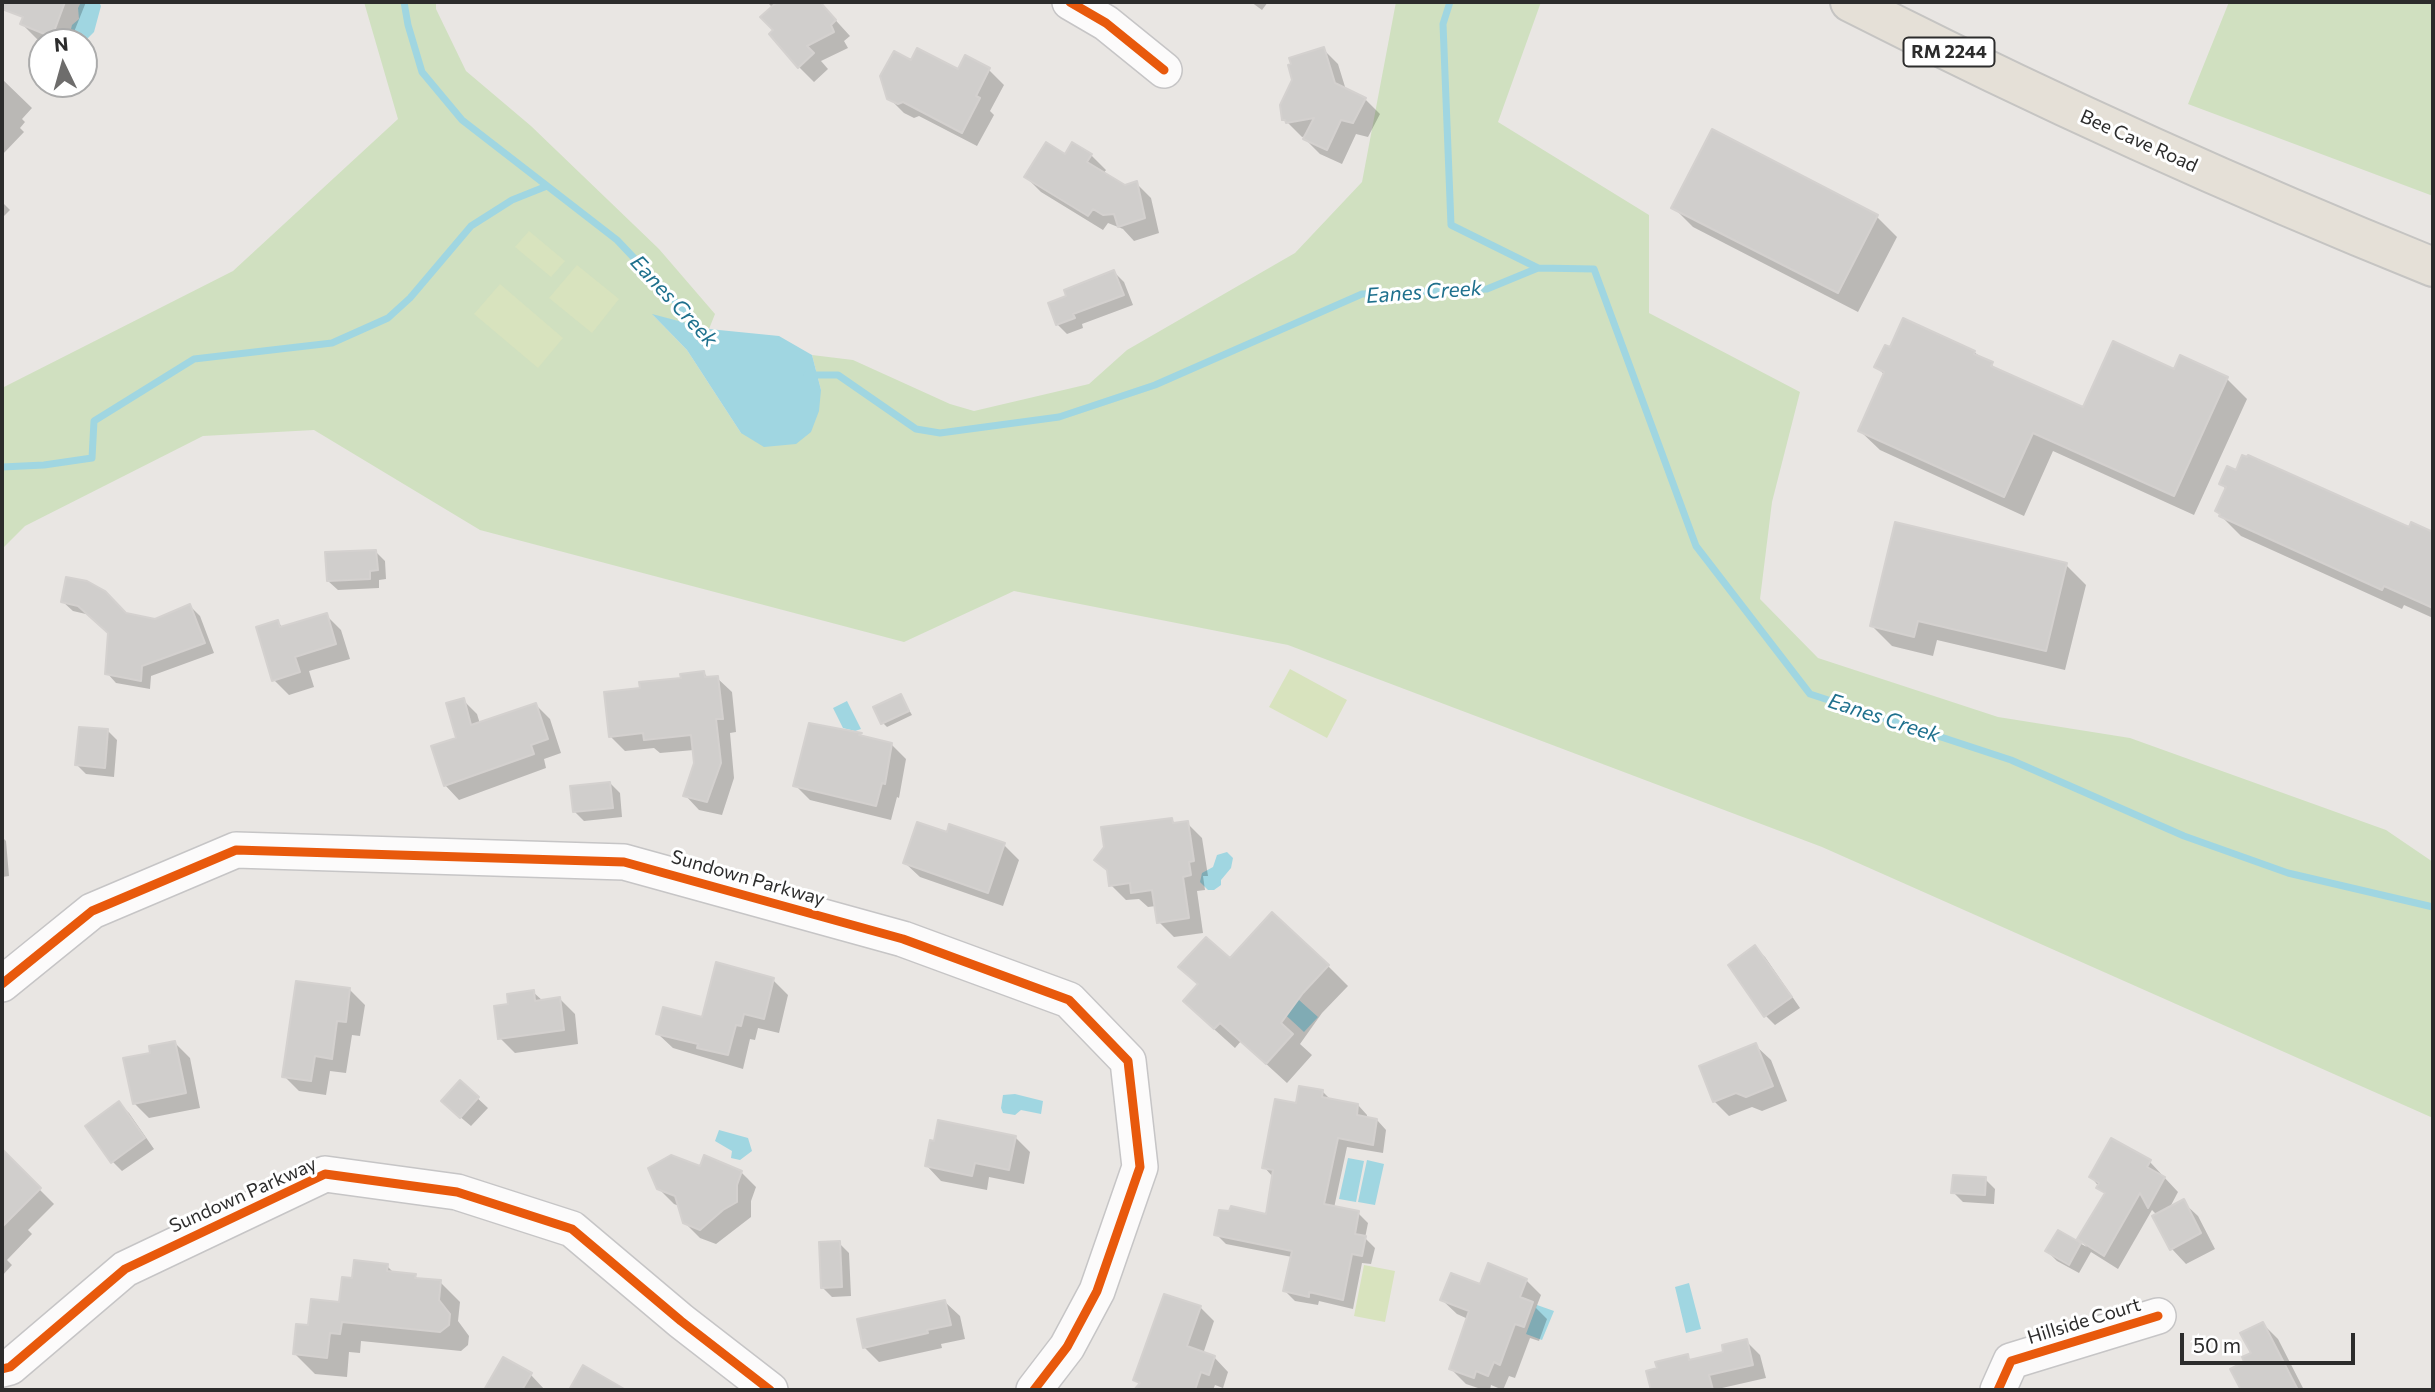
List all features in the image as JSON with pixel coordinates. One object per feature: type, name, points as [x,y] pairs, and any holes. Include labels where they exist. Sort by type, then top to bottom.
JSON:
[{"type":"main road","name":"Bee Cave Road","points":[[1850,2],[2132,139],[2433,267]]},
{"type":"street","points":[[1070,2],[1106,23],[1164,70]]},
{"type":"street","name":"Sundown Parkway","points":[[2,984],[92,911],[236,850],[624,862],[903,939],[1069,1000],[1128,1062],[1140,1167],[1097,1291],[1068,1348],[1034,1390]]},
{"type":"street","name":"Sundown Parkway","points":[[2,1369],[10,1367],[125,1269],[325,1174],[457,1192],[572,1229],[681,1321],[770,1390]]},
{"type":"street","name":"Hillside Court","points":[[1998,1390],[2011,1361],[2158,1316]]},
{"type":"green space","points":[[364,2],[436,2],[436,9],[466,71],[531,126],[659,249],[715,314],[709,329],[653,315],[687,350],[741,433],[821,390],[812,355],[853,360],[950,404],[974,411],[1089,384],[1127,350],[1295,253],[1362,182],[1396,2],[1541,2],[1498,122],[1649,215],[1649,313],[1800,392],[1772,502],[1760,599],[1818,658],[1998,717],[2130,738],[2386,830],[2433,862],[2433,1118],[1822,847],[1288,645],[1014,591],[904,642],[480,530],[314,430],[203,436],[25,526],[2,549],[2,388],[233,271],[398,119]]},
{"type":"green space","points":[[2229,2],[2433,2],[2433,196],[2188,104]]},
{"type":"green space","points":[[529,231],[565,261],[551,277],[515,247]]},
{"type":"green space","points":[[577,265],[619,299],[592,333],[549,298]]},
{"type":"green space","points":[[500,284],[563,338],[538,368],[474,314]]},
{"type":"green space","points":[[1290,669],[1347,700],[1327,738],[1269,707]]},
{"type":"green space","points":[[1364,1265],[1395,1271],[1385,1322],[1354,1316]]},
{"type":"water","points":[[81,2],[99,2],[101,6],[95,28],[71,28],[79,19],[78,8]]},
{"type":"water","points":[[652,314],[709,329],[779,336],[812,355],[821,390],[819,411],[811,432],[796,444],[764,447],[741,433],[687,350]]},
{"type":"water","points":[[847,701],[861,729],[855,731],[843,728],[833,708]]},
{"type":"water","points":[[1227,852],[1233,858],[1231,868],[1221,880],[1221,885],[1214,890],[1208,890],[1200,882],[1202,873],[1213,867],[1217,855]]},
{"type":"water","points":[[1280,983],[1318,1017],[1304,1032],[1266,997]]},
{"type":"water","points":[[1015,1094],[1043,1101],[1041,1114],[1021,1110],[1015,1115],[1003,1113],[1003,1095]]},
{"type":"water","points":[[719,1130],[748,1138],[752,1151],[740,1160],[731,1158],[732,1151],[715,1141]]},
{"type":"water","points":[[1348,1158],[1364,1161],[1356,1202],[1339,1199]]},
{"type":"water","points":[[1367,1160],[1384,1164],[1375,1205],[1358,1202]]},
{"type":"water","points":[[1689,1283],[1701,1329],[1686,1333],[1675,1287]]},
{"type":"water","points":[[1537,1305],[1554,1311],[1542,1340],[1526,1334]]},
{"type":"building","points":[[2,2],[65,2],[55,28],[30,28],[20,24],[23,17],[2,9]]},
{"type":"building","points":[[777,2],[820,2],[836,20],[831,25],[834,32],[807,46],[814,53],[798,68],[769,34],[773,30],[760,17]]},
{"type":"building","points":[[1324,47],[1335,83],[1366,98],[1353,123],[1341,120],[1327,150],[1303,139],[1314,118],[1286,123],[1282,120],[1280,105],[1292,80],[1289,58]]},
{"type":"building","points":[[917,48],[958,69],[965,55],[990,68],[976,96],[980,98],[962,133],[903,102],[898,104],[887,99],[880,76],[894,51],[911,60]]},
{"type":"building","points":[[1712,129],[1878,215],[1838,293],[1671,208]]},
{"type":"building","points":[[1046,142],[1065,154],[1072,142],[1092,154],[1087,162],[1125,185],[1137,181],[1145,218],[1118,227],[1114,214],[1103,215],[1093,209],[1088,216],[1024,177]]},
{"type":"building","points":[[1114,270],[1124,295],[1073,314],[1075,318],[1056,325],[1048,303],[1066,296],[1064,290]]},
{"type":"building","points":[[1903,318],[1975,351],[1974,354],[1993,362],[1991,366],[2083,407],[2113,341],[2174,369],[2180,355],[2228,377],[2174,496],[2033,433],[2004,497],[1858,431],[1884,372],[1874,367],[1885,345],[1890,347]]},
{"type":"building","points":[[2242,455],[2248,455],[2409,527],[2411,522],[2433,532],[2433,608],[2384,586],[2382,590],[2219,516],[2215,511],[2226,487],[2219,484],[2227,466],[2236,470]]},
{"type":"building","points":[[1895,522],[2067,563],[2046,651],[1918,621],[1914,637],[1870,626]]},
{"type":"building","points":[[376,550],[378,570],[370,571],[370,579],[327,581],[325,552]]},
{"type":"building","points":[[66,577],[87,581],[105,591],[126,613],[155,619],[190,604],[205,643],[142,666],[141,681],[105,674],[108,633],[78,606],[61,602]]},
{"type":"building","points":[[327,613],[336,644],[295,657],[300,672],[272,681],[256,627],[278,620],[280,627]]},
{"type":"building","points":[[704,671],[705,677],[718,676],[723,719],[716,719],[721,763],[707,802],[683,796],[694,763],[691,735],[644,740],[643,733],[609,737],[604,692],[640,688],[639,682],[681,678],[680,674]]},
{"type":"building","points":[[901,694],[909,711],[881,724],[873,707]]},
{"type":"building","points":[[464,698],[471,725],[536,703],[548,739],[531,745],[534,754],[444,786],[431,746],[456,738],[446,703]]},
{"type":"building","points":[[809,723],[862,733],[859,735],[892,743],[885,784],[882,783],[876,806],[793,786]]},
{"type":"building","points":[[79,727],[108,729],[105,768],[75,765]]},
{"type":"building","points":[[610,782],[613,808],[573,812],[570,786]]},
{"type":"building","points":[[1172,818],[1173,823],[1188,821],[1194,861],[1189,862],[1191,875],[1183,877],[1189,918],[1157,923],[1152,890],[1131,893],[1130,883],[1109,886],[1107,870],[1094,860],[1104,847],[1101,827]]},
{"type":"building","points":[[917,822],[947,832],[949,824],[1005,843],[988,893],[903,863]]},
{"type":"building","points":[[1272,912],[1329,965],[1303,993],[1281,1023],[1293,1034],[1266,1064],[1220,1023],[1214,1029],[1183,1001],[1198,984],[1178,967],[1206,937],[1230,958]]},
{"type":"building","points":[[1755,945],[1792,997],[1764,1017],[1728,965]]},
{"type":"building","points":[[716,962],[774,978],[764,1019],[744,1014],[741,1026],[736,1025],[728,1055],[697,1048],[698,1044],[656,1034],[663,1007],[702,1017]]},
{"type":"building","points":[[296,981],[350,988],[346,1022],[337,1021],[332,1059],[315,1056],[311,1081],[282,1077]]},
{"type":"building","points":[[534,990],[535,1001],[560,997],[564,1030],[498,1039],[494,1006],[508,1004],[507,994]]},
{"type":"building","points":[[175,1041],[186,1093],[133,1104],[123,1058],[150,1053],[149,1046]]},
{"type":"building","points":[[1756,1043],[1773,1086],[1746,1097],[1736,1093],[1713,1102],[1699,1066]]},
{"type":"building","points":[[460,1080],[479,1097],[460,1118],[441,1101]]},
{"type":"building","points":[[1299,1086],[1323,1090],[1322,1097],[1358,1104],[1357,1115],[1377,1119],[1373,1145],[1338,1138],[1324,1204],[1359,1211],[1355,1234],[1366,1236],[1362,1256],[1352,1254],[1343,1300],[1309,1292],[1309,1297],[1283,1291],[1292,1251],[1214,1235],[1219,1210],[1229,1211],[1231,1206],[1266,1214],[1273,1170],[1262,1168],[1275,1099],[1296,1103]]},
{"type":"building","points":[[119,1101],[145,1138],[111,1163],[85,1126]]},
{"type":"building","points":[[938,1120],[1016,1136],[1009,1170],[975,1163],[972,1176],[925,1166],[930,1140],[934,1141]]},
{"type":"building","points":[[2111,1138],[2151,1160],[2147,1167],[2165,1177],[2148,1208],[2140,1193],[2104,1256],[2077,1239],[2105,1193],[2096,1188],[2099,1183],[2089,1177]]},
{"type":"building","points":[[2,1149],[41,1188],[2,1227]]},
{"type":"building","points":[[671,1155],[700,1166],[704,1155],[742,1171],[737,1185],[737,1202],[700,1230],[683,1223],[675,1196],[657,1189],[648,1168]]},
{"type":"building","points":[[1953,1175],[1986,1177],[1985,1195],[1951,1193]]},
{"type":"building","points":[[2184,1199],[2201,1233],[2170,1250],[2152,1216]]},
{"type":"building","points":[[2058,1230],[2081,1243],[2069,1265],[2045,1251]]},
{"type":"building","points":[[840,1241],[842,1287],[821,1288],[819,1242]]},
{"type":"building","points":[[354,1260],[388,1264],[387,1271],[416,1274],[415,1278],[441,1280],[439,1300],[450,1314],[449,1325],[440,1332],[342,1322],[340,1334],[330,1333],[327,1358],[293,1354],[296,1324],[308,1325],[311,1299],[339,1302],[342,1277],[352,1278]]},
{"type":"building","points":[[1488,1263],[1527,1279],[1520,1297],[1533,1302],[1524,1327],[1515,1324],[1500,1365],[1494,1362],[1488,1376],[1476,1371],[1474,1378],[1449,1369],[1469,1311],[1440,1300],[1451,1273],[1480,1284]]},
{"type":"building","points":[[1164,1294],[1201,1306],[1187,1346],[1215,1356],[1209,1375],[1201,1372],[1195,1390],[1134,1390],[1140,1383],[1133,1380]]},
{"type":"building","points":[[945,1300],[951,1325],[863,1348],[857,1319]]},
{"type":"building","points":[[2263,1322],[2298,1390],[2241,1390],[2230,1369],[2244,1362],[2242,1357],[2251,1353],[2240,1333]]},
{"type":"building","points":[[1747,1339],[1753,1365],[1709,1375],[1713,1390],[1651,1390],[1646,1371],[1657,1368],[1655,1362],[1688,1354],[1689,1360],[1723,1352],[1722,1345]]},
{"type":"building","points":[[503,1357],[532,1373],[522,1390],[484,1390]]},
{"type":"building","points":[[583,1365],[626,1390],[569,1390]]},
{"type":"waterway","name":"Eanes Creek","points":[[404,2],[422,72],[462,120],[617,240],[704,332]]},
{"type":"waterway","points":[[1450,2],[1443,24],[1451,225],[1538,268]]},
{"type":"waterway","points":[[2,467],[44,465],[92,458],[94,421],[194,359],[332,343],[388,318],[410,298],[471,226],[512,200],[547,186]]},
{"type":"waterway","name":"Eanes Creek","points":[[807,375],[838,375],[916,429],[940,433],[1059,417],[1155,385],[1362,294],[1487,289],[1538,268],[1594,269],[1696,546],[1810,694],[2011,760],[2184,836],[2288,873],[2433,907]]},
{"type":"cycle path","points":[[1070,2],[1106,23],[1164,70]]},
{"type":"cycle path","points":[[2,984],[92,911],[236,850],[624,862],[903,939],[1069,1000],[1128,1061],[1140,1167],[1097,1291],[1067,1347],[1034,1390]]},
{"type":"cycle path","points":[[2,1369],[10,1367],[125,1269],[325,1174],[457,1192],[572,1229],[681,1321],[770,1390]]},
{"type":"cycle path","points":[[1998,1390],[2011,1361],[2158,1316]]}]
